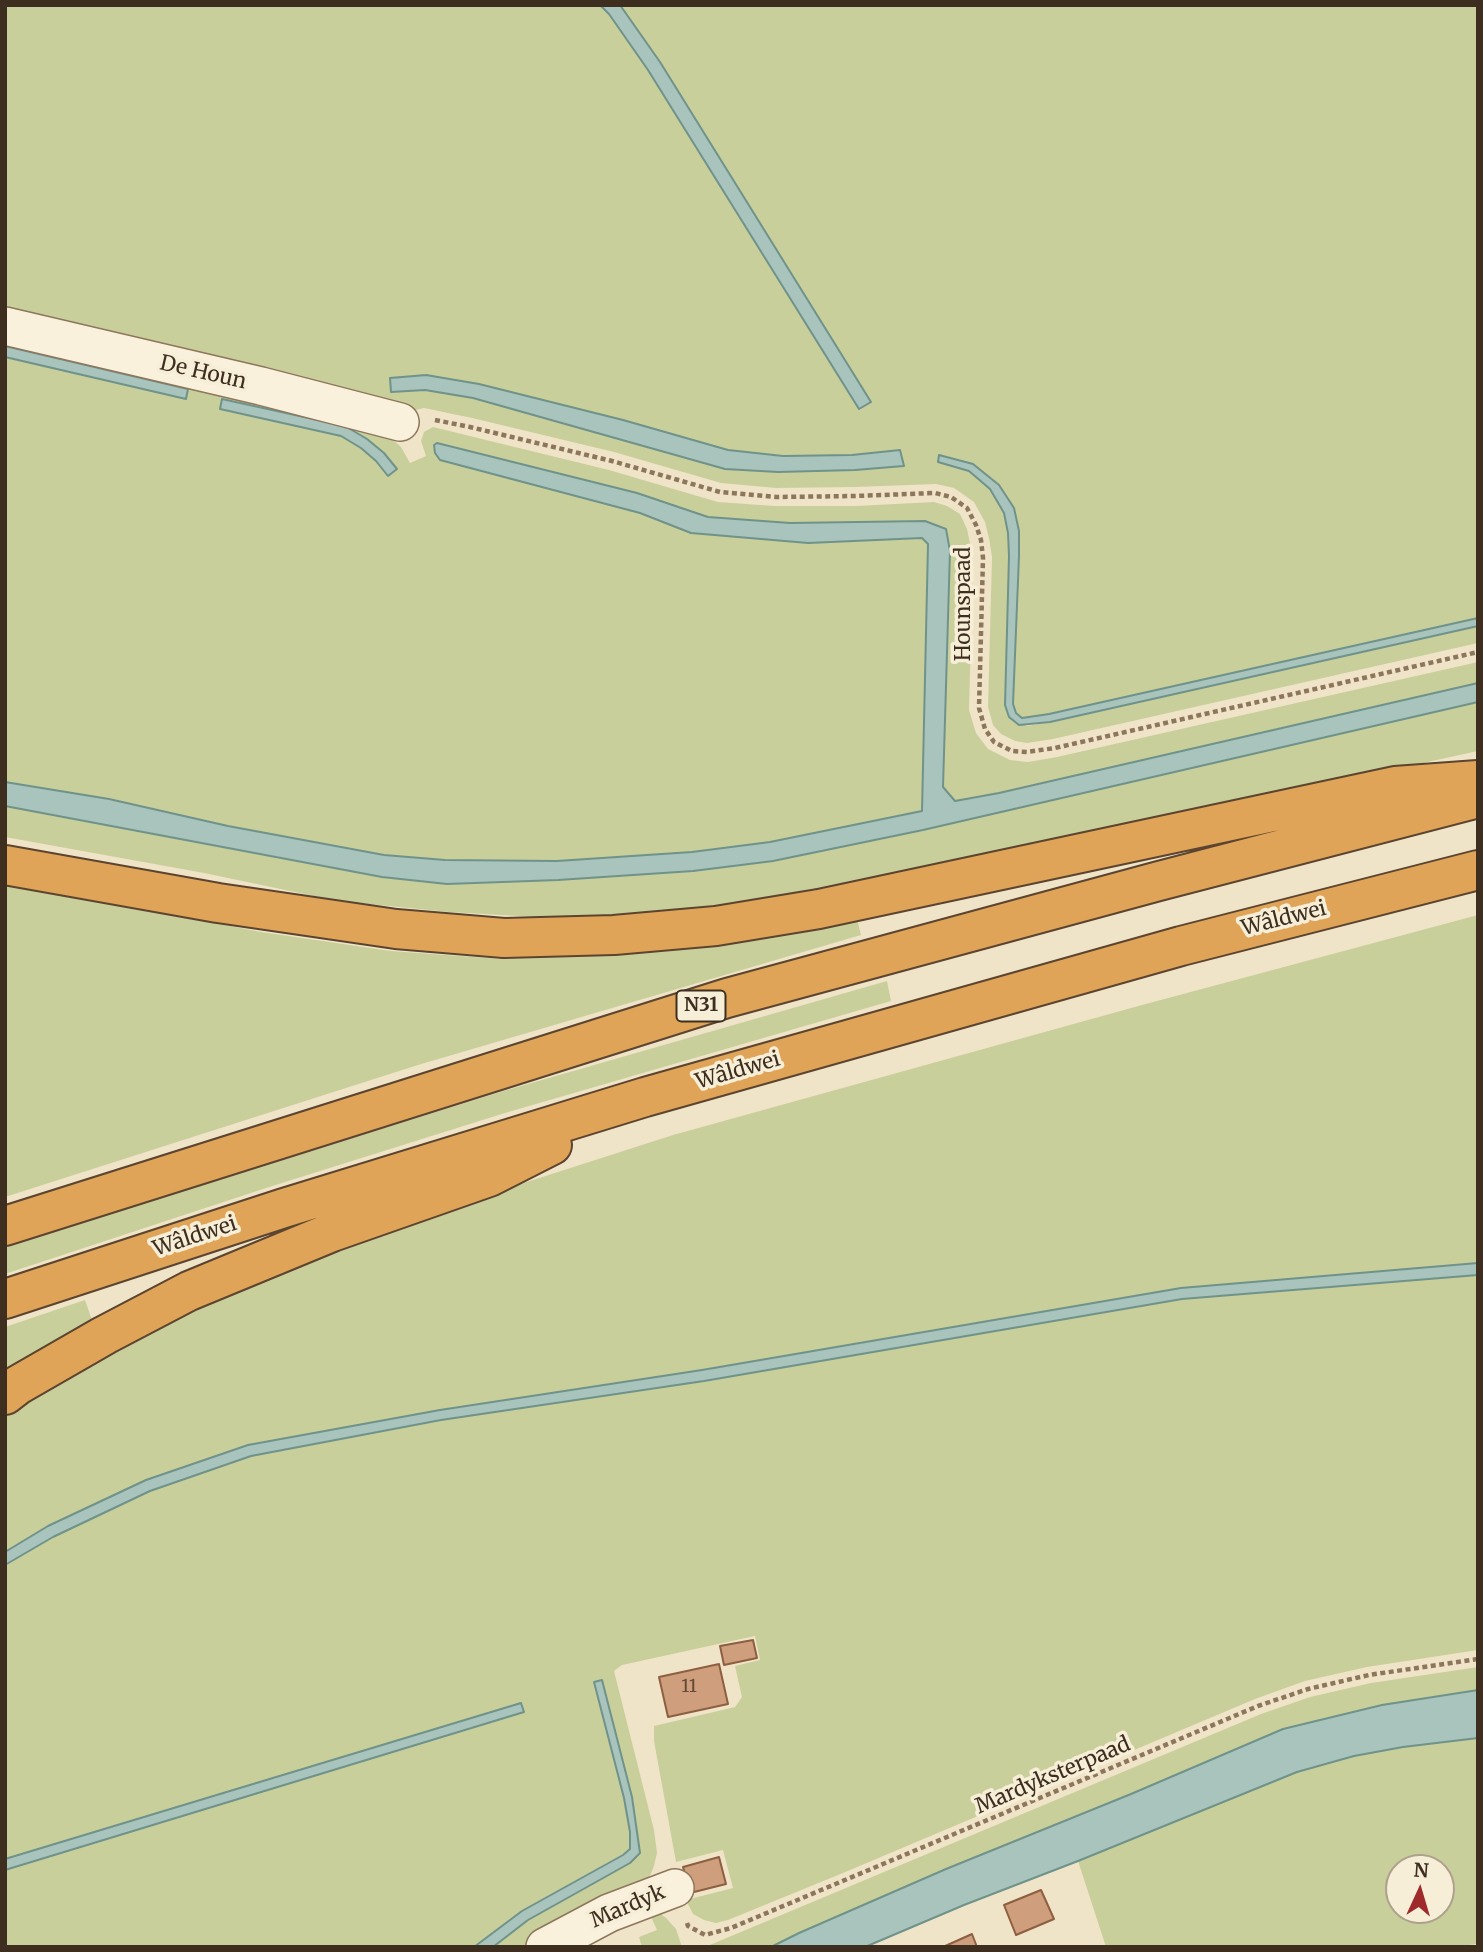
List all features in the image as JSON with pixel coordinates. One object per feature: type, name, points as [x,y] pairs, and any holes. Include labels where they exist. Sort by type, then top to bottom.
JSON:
[{"type":"highway","points":[[5,865],[218,903],[396,929],[504,938],[614,935],[716,926],[819,909],[1395,786],[1478,780]]},
{"type":"highway","name":"N31","points":[[5,1226],[727,998],[1478,798]]},
{"type":"highway","name":"Wâldwei","points":[[5,1298],[645,1097],[1181,946],[1478,870]]},
{"type":"highway","points":[[5,1395],[105,1335],[189,1291],[332,1232],[489,1177],[645,1097]]},
{"type":"street","name":"De Houn","points":[[5,326],[261,386],[400,422]]},
{"type":"street","name":"Mardyk","points":[[545,1947],[609,1913],[675,1888]]},
{"type":"path","name":"Hounspaad","points":[[400,422],[424,418],[470,426],[612,461],[720,492],[776,497],[935,493],[951,497],[967,508],[981,540],[983,558],[979,708],[985,729],[994,742],[1012,751],[1055,748],[1478,652]]},
{"type":"path","name":"Mardyksterpaad","points":[[675,1888],[688,1926],[705,1935],[731,1928],[1258,1706],[1308,1689],[1369,1675],[1478,1658]]},
{"type":"green space","points":[[5,5],[600,5],[648,70],[859,409],[870,402],[660,62],[620,5],[1478,5],[1478,618],[1022,718],[1016,714],[1013,704],[1019,531],[973,464],[938,461],[969,471],[990,489],[1004,513],[1009,556],[1005,705],[1027,726],[1478,626],[1478,643],[1053,739],[1027,743],[1015,741],[1001,734],[993,725],[988,707],[992,557],[989,538],[985,522],[974,502],[954,488],[936,484],[776,488],[721,483],[614,452],[472,418],[424,408],[398,414],[5,318]],"holes":[[[426,375],[479,384],[728,450],[783,456],[852,455],[900,450],[904,466],[855,470],[680,457],[473,398],[425,390],[392,392],[391,378]]]},
{"type":"green space","points":[[5,334],[382,430],[401,447],[410,463],[426,456],[421,441],[424,432],[433,427],[609,470],[718,502],[775,506],[856,506],[934,502],[947,506],[960,514],[967,529],[973,558],[969,710],[976,733],[988,749],[1010,760],[1028,762],[1057,757],[1478,662],[1478,683],[955,801],[943,787],[950,551],[946,529],[708,517],[637,493],[437,443],[447,462],[640,513],[691,533],[808,543],[922,538],[928,543],[922,811],[770,842],[692,852],[557,861],[445,860],[384,855],[228,826],[109,799],[5,782],[5,357],[185,399],[188,390],[5,346]],"holes":[[[222,399],[367,439],[384,453],[396,469],[388,475],[361,448],[341,436],[221,409]]]},
{"type":"green space","points":[[1478,702],[1478,751],[836,889],[716,906],[623,915],[536,917],[338,901],[204,873],[5,837],[5,806],[382,877],[447,884],[693,871],[773,861],[923,830]]},
{"type":"green space","points":[[5,882],[261,932],[391,951],[501,959],[617,953],[856,915],[861,935],[418,1065],[5,1197]]},
{"type":"green space","points":[[1478,915],[1478,1263],[1181,1288],[702,1370],[440,1410],[248,1445],[146,1480],[48,1526],[5,1552],[5,1412],[229,1288],[449,1207],[673,1135]]},
{"type":"green space","points":[[887,981],[891,1001],[505,1113],[5,1274],[5,1247],[20,1242],[500,1092]]},
{"type":"green space","points":[[1478,1275],[1478,1650],[1367,1667],[1305,1681],[1255,1699],[843,1873],[716,1923],[693,1914],[686,1900],[733,1888],[723,1850],[676,1862],[654,1741],[654,1726],[735,1707],[742,1697],[735,1666],[760,1660],[755,1636],[622,1665],[614,1671],[654,1830],[657,1853],[654,1866],[649,1878],[636,1890],[530,1947],[493,1947],[528,1920],[630,1863],[640,1853],[632,1797],[602,1681],[594,1683],[624,1798],[630,1849],[522,1911],[474,1947],[5,1947],[5,1870],[524,1712],[521,1703],[5,1859],[5,1565],[53,1537],[150,1491],[251,1456],[441,1420],[704,1381],[1182,1299]]},
{"type":"green space","points":[[85,1300],[94,1326],[5,1383],[5,1327]]},
{"type":"green space","points":[[1478,1667],[1478,1690],[1382,1705],[1283,1729],[946,1869],[771,1947],[705,1947],[1261,1714],[1310,1697],[1371,1683]]},
{"type":"green space","points":[[1478,1738],[1478,1944],[1450,1947],[1106,1947],[1078,1861],[1297,1772],[1354,1756]]},
{"type":"green space","points":[[648,1910],[658,1912],[666,1918],[676,1929],[682,1947],[642,1947],[639,1937],[657,1930]]},
{"type":"water","points":[[600,5],[620,5],[660,62],[871,402],[859,409],[648,70]]},
{"type":"water","points":[[5,346],[188,389],[186,399],[5,357]]},
{"type":"water","points":[[426,375],[479,384],[728,450],[783,456],[852,455],[900,450],[904,466],[778,472],[725,469],[473,398],[425,390],[391,392],[390,378]]},
{"type":"water","points":[[222,399],[345,426],[384,453],[397,469],[388,476],[361,448],[341,436],[220,409]]},
{"type":"water","points":[[437,443],[637,493],[708,517],[790,523],[925,521],[946,529],[950,551],[943,787],[955,801],[1478,683],[1478,702],[923,830],[773,861],[693,871],[447,884],[382,877],[5,806],[5,782],[109,799],[228,826],[384,855],[445,860],[557,861],[692,852],[770,842],[922,811],[928,544],[922,538],[808,543],[691,533],[640,513],[440,460],[435,453],[434,445]]},
{"type":"water","points":[[939,455],[973,464],[999,485],[1014,508],[1019,531],[1019,556],[1013,704],[1016,713],[1022,718],[1478,618],[1478,626],[1050,722],[1019,725],[1009,717],[1005,705],[1009,556],[1004,513],[990,489],[969,471],[938,462]]},
{"type":"water","points":[[1478,1263],[1478,1275],[1182,1299],[704,1381],[441,1420],[251,1456],[150,1491],[53,1537],[5,1565],[5,1552],[48,1526],[146,1480],[248,1445],[440,1410],[702,1370],[1181,1288]]},
{"type":"water","points":[[602,1680],[632,1797],[640,1853],[630,1863],[528,1920],[493,1947],[474,1947],[522,1911],[630,1849],[624,1798],[594,1682]]},
{"type":"water","points":[[1478,1690],[1478,1738],[1354,1756],[1297,1772],[865,1947],[771,1947],[946,1869],[1283,1729],[1382,1705]]},
{"type":"water","points":[[521,1703],[524,1712],[5,1870],[5,1859]]},
{"type":"building","points":[[753,1640],[757,1658],[724,1665],[720,1646]]},
{"type":"building","points":[[719,1664],[728,1704],[668,1717],[659,1677]]},
{"type":"building","points":[[719,1857],[726,1884],[690,1893],[683,1867]]},
{"type":"building","points":[[1041,1890],[1054,1919],[1016,1935],[1004,1905]]},
{"type":"building","points":[[972,1934],[977,1947],[943,1947]]}]
